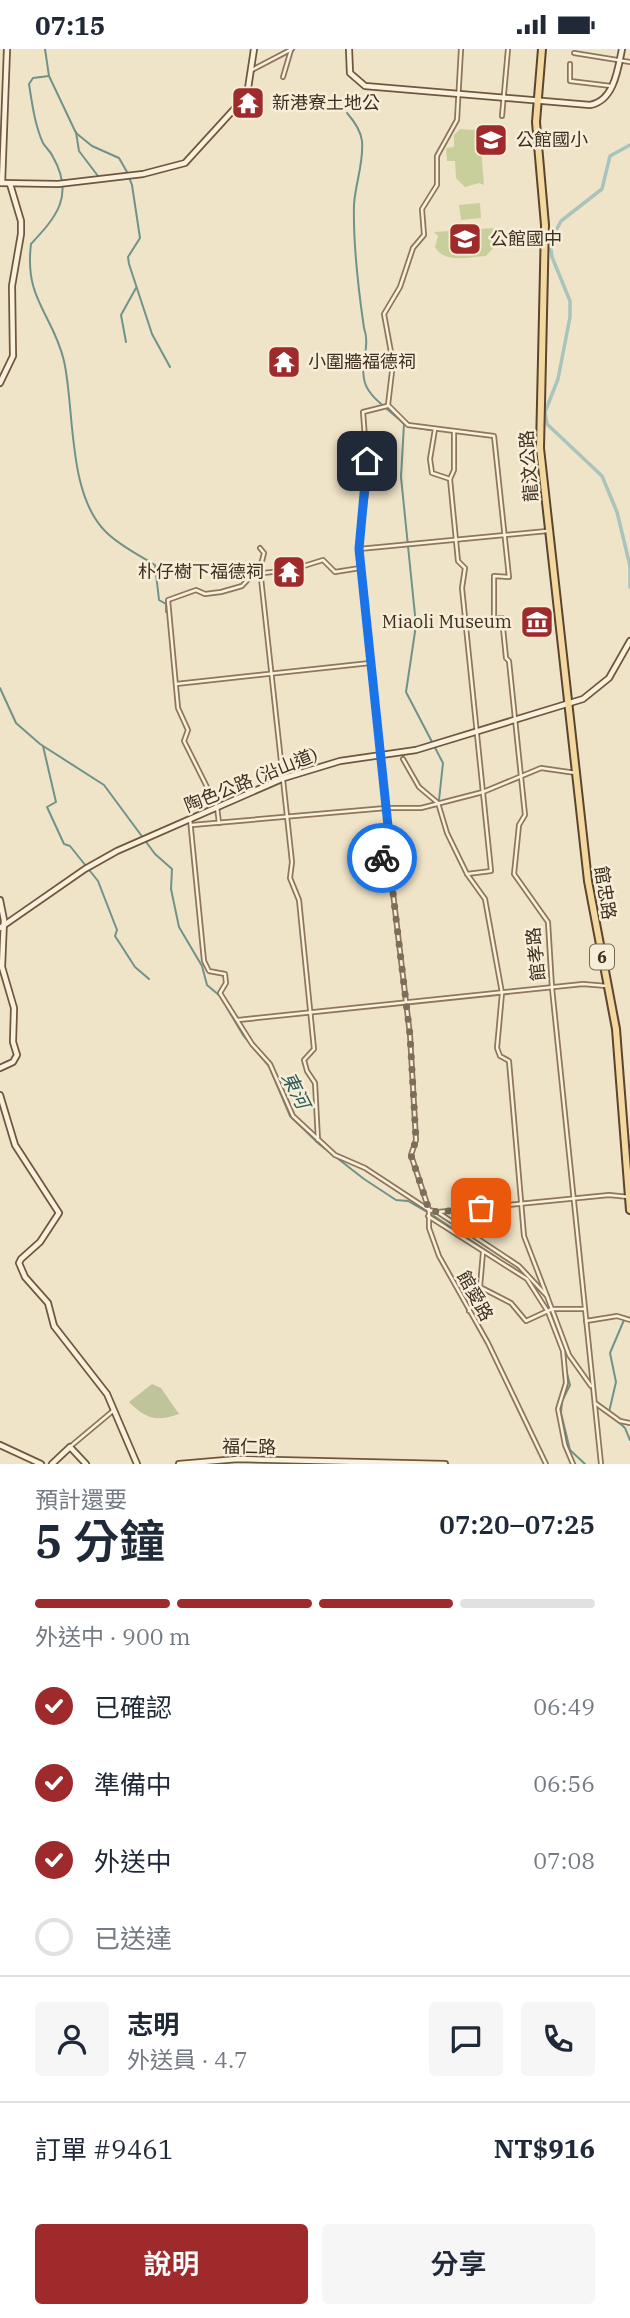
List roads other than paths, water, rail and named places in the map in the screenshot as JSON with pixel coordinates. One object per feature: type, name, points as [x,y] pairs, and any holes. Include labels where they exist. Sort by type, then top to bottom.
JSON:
[{"type":"main road","name":"6","points":[[538,100],[542,49]]},
{"type":"main road","name":"龍汶公路","points":[[538,100],[537,134],[545,225],[540,448],[568,705]]},
{"type":"main road","name":"館忠路","points":[[568,705],[588,881],[617,1029],[630,1210]]},
{"type":"street","points":[[7,49],[1,183],[10,184],[61,184],[129,176],[185,163],[242,102],[252,70],[254,49]]},
{"type":"street","points":[[252,70],[291,49]]},
{"type":"street","points":[[283,77],[291,49]]},
{"type":"street","points":[[349,49],[350,73],[360,85],[595,104],[608,94],[622,49]]},
{"type":"street","points":[[461,49],[456,94],[457,120],[436,156],[437,185],[422,209],[424,235],[413,248],[400,287],[384,314],[393,363],[388,405],[408,425],[454,431],[454,470],[450,479],[458,561],[465,568],[462,588],[491,871],[467,874]]},
{"type":"street","points":[[502,116],[508,49]]},
{"type":"street","points":[[574,53],[630,62]]},
{"type":"street","points":[[570,64],[570,81],[611,86]]},
{"type":"street","points":[[0,383],[13,356],[12,286],[21,234],[21,221],[10,184]]},
{"type":"street","name":"館愛路","points":[[388,405],[387,408],[363,412],[368,477],[359,549],[388,826],[381,856],[393,893],[405,1002],[416,1140],[411,1155],[429,1210],[429,1228],[439,1256],[488,1343],[546,1464]]},
{"type":"street","points":[[435,428],[430,459],[432,473],[450,479]]},
{"type":"street","name":"館孝路","points":[[454,431],[494,436],[509,577],[494,576],[494,618],[502,618],[525,815],[519,825],[514,874],[548,922],[552,988],[601,1464]]},
{"type":"street","points":[[359,549],[549,531]]},
{"type":"street","points":[[260,548],[264,553],[260,569],[288,818],[292,862],[290,878],[299,900],[314,1049],[304,1060],[306,1071],[315,1083],[318,1140]]},
{"type":"street","points":[[219,823],[216,807],[184,741],[188,730],[178,708],[167,600],[196,590],[220,592],[242,586],[253,574],[291,570],[323,560],[335,572],[360,568]]},
{"type":"street","name":"陶色公路 (沿山道)","points":[[2,926],[91,865],[142,839],[190,822],[216,807],[284,778],[319,765],[416,750],[568,705],[589,694],[609,678],[630,641]]},
{"type":"street","points":[[176,684],[370,663]]},
{"type":"street","points":[[403,759],[419,787],[438,803],[447,833],[467,874],[485,899],[502,993],[497,1048],[500,1056],[509,1061],[524,1235],[569,1355],[593,1389]]},
{"type":"street","points":[[576,773],[541,768],[482,792],[421,808],[386,808],[219,823],[190,822],[204,961],[209,971],[225,974],[226,983],[220,993],[272,1068],[293,1116],[335,1154],[365,1168],[429,1210],[438,1212],[609,1195],[629,1197]]},
{"type":"street","points":[[0,900],[2,967],[14,1009],[13,1042],[17,1055],[13,1062],[0,1068]]},
{"type":"street","points":[[238,1020],[583,984],[608,986]]},
{"type":"street","points":[[0,1095],[15,1145],[59,1213],[40,1242],[21,1259],[20,1268],[29,1283],[48,1303],[54,1326],[100,1384],[137,1464]]},
{"type":"street","points":[[438,1212],[519,1266],[547,1296]]},
{"type":"street","points":[[428,1216],[527,1279],[548,1312],[563,1351],[566,1384],[558,1409],[565,1445],[573,1464]]},
{"type":"street","points":[[469,1311],[480,1287],[483,1252]]},
{"type":"street","points":[[480,1287],[511,1303],[526,1321],[538,1313],[552,1309],[585,1309]]},
{"type":"street","points":[[586,1321],[617,1316],[630,1320]]},
{"type":"street","points":[[595,1403],[620,1421],[630,1423]]},
{"type":"street","points":[[52,1464],[114,1411]]},
{"type":"street","points":[[0,1445],[41,1464]]},
{"type":"street","points":[[70,1447],[86,1464]]},
{"type":"street","name":"福仁路","points":[[179,1464],[183,1461],[238,1459],[445,1464]]},
{"type":"waterway","points":[[45,49],[49,76],[76,133],[92,146],[119,158],[127,172],[132,185],[140,238],[128,257],[129,264],[152,334],[170,367]]},
{"type":"waterway","points":[[49,76],[33,78],[29,84],[38,129],[59,171],[62,195],[55,215],[31,244],[30,263],[35,293],[64,361],[78,474],[93,516],[106,532],[123,546],[155,565],[159,600],[166,604],[166,612]]},
{"type":"waterway","points":[[347,113],[357,126],[362,141],[354,220],[366,342],[363,369],[365,383],[382,405],[404,424],[401,477],[416,625],[406,692],[443,763],[439,800]]},
{"type":"waterway","points":[[76,132],[79,151],[98,176]]},
{"type":"waterway","points":[[630,145],[610,156],[602,189],[561,221],[550,242],[552,257],[570,301],[570,317],[558,379],[545,412],[547,424],[602,476],[617,512],[630,566]]},
{"type":"waterway","points":[[126,342],[121,315],[136,288]]},
{"type":"waterway","points":[[418,428],[430,430]]},
{"type":"waterway","points":[[630,567],[630,587]]},
{"type":"waterway","name":"東河","points":[[0,688],[16,723],[40,744],[104,785],[155,854],[172,869],[171,889],[179,927],[202,966],[207,985],[220,996],[243,1035],[269,1066],[290,1116],[319,1144],[364,1179],[396,1200],[408,1201],[434,1216],[529,1279],[553,1317],[566,1352],[565,1362]]},
{"type":"waterway","points":[[43,746],[56,802],[47,807],[64,844],[70,846],[98,881],[117,930],[115,936],[135,967],[149,979]]},
{"type":"waterway","points":[[609,1412],[616,1382],[610,1353],[624,1320]]},
{"type":"waterway","name":"東河","points":[[566,1370],[570,1385],[562,1401],[561,1413],[570,1450],[585,1464]]},
{"type":"waterway","points":[[615,1419],[625,1428],[630,1440]]},
{"type":"place","name":"新港寮土地公","points":[[248,103]]},
{"type":"place","name":"公館國小","points":[[491,140]]},
{"type":"place","name":"公館國中","points":[[465,239]]},
{"type":"place","name":"小圍牆福德祠","points":[[284,362]]},
{"type":"place","name":"朴仔樹下福德祠","points":[[289,572]]},
{"type":"place","name":"Miaoli Museum","points":[[537,622]]}]
